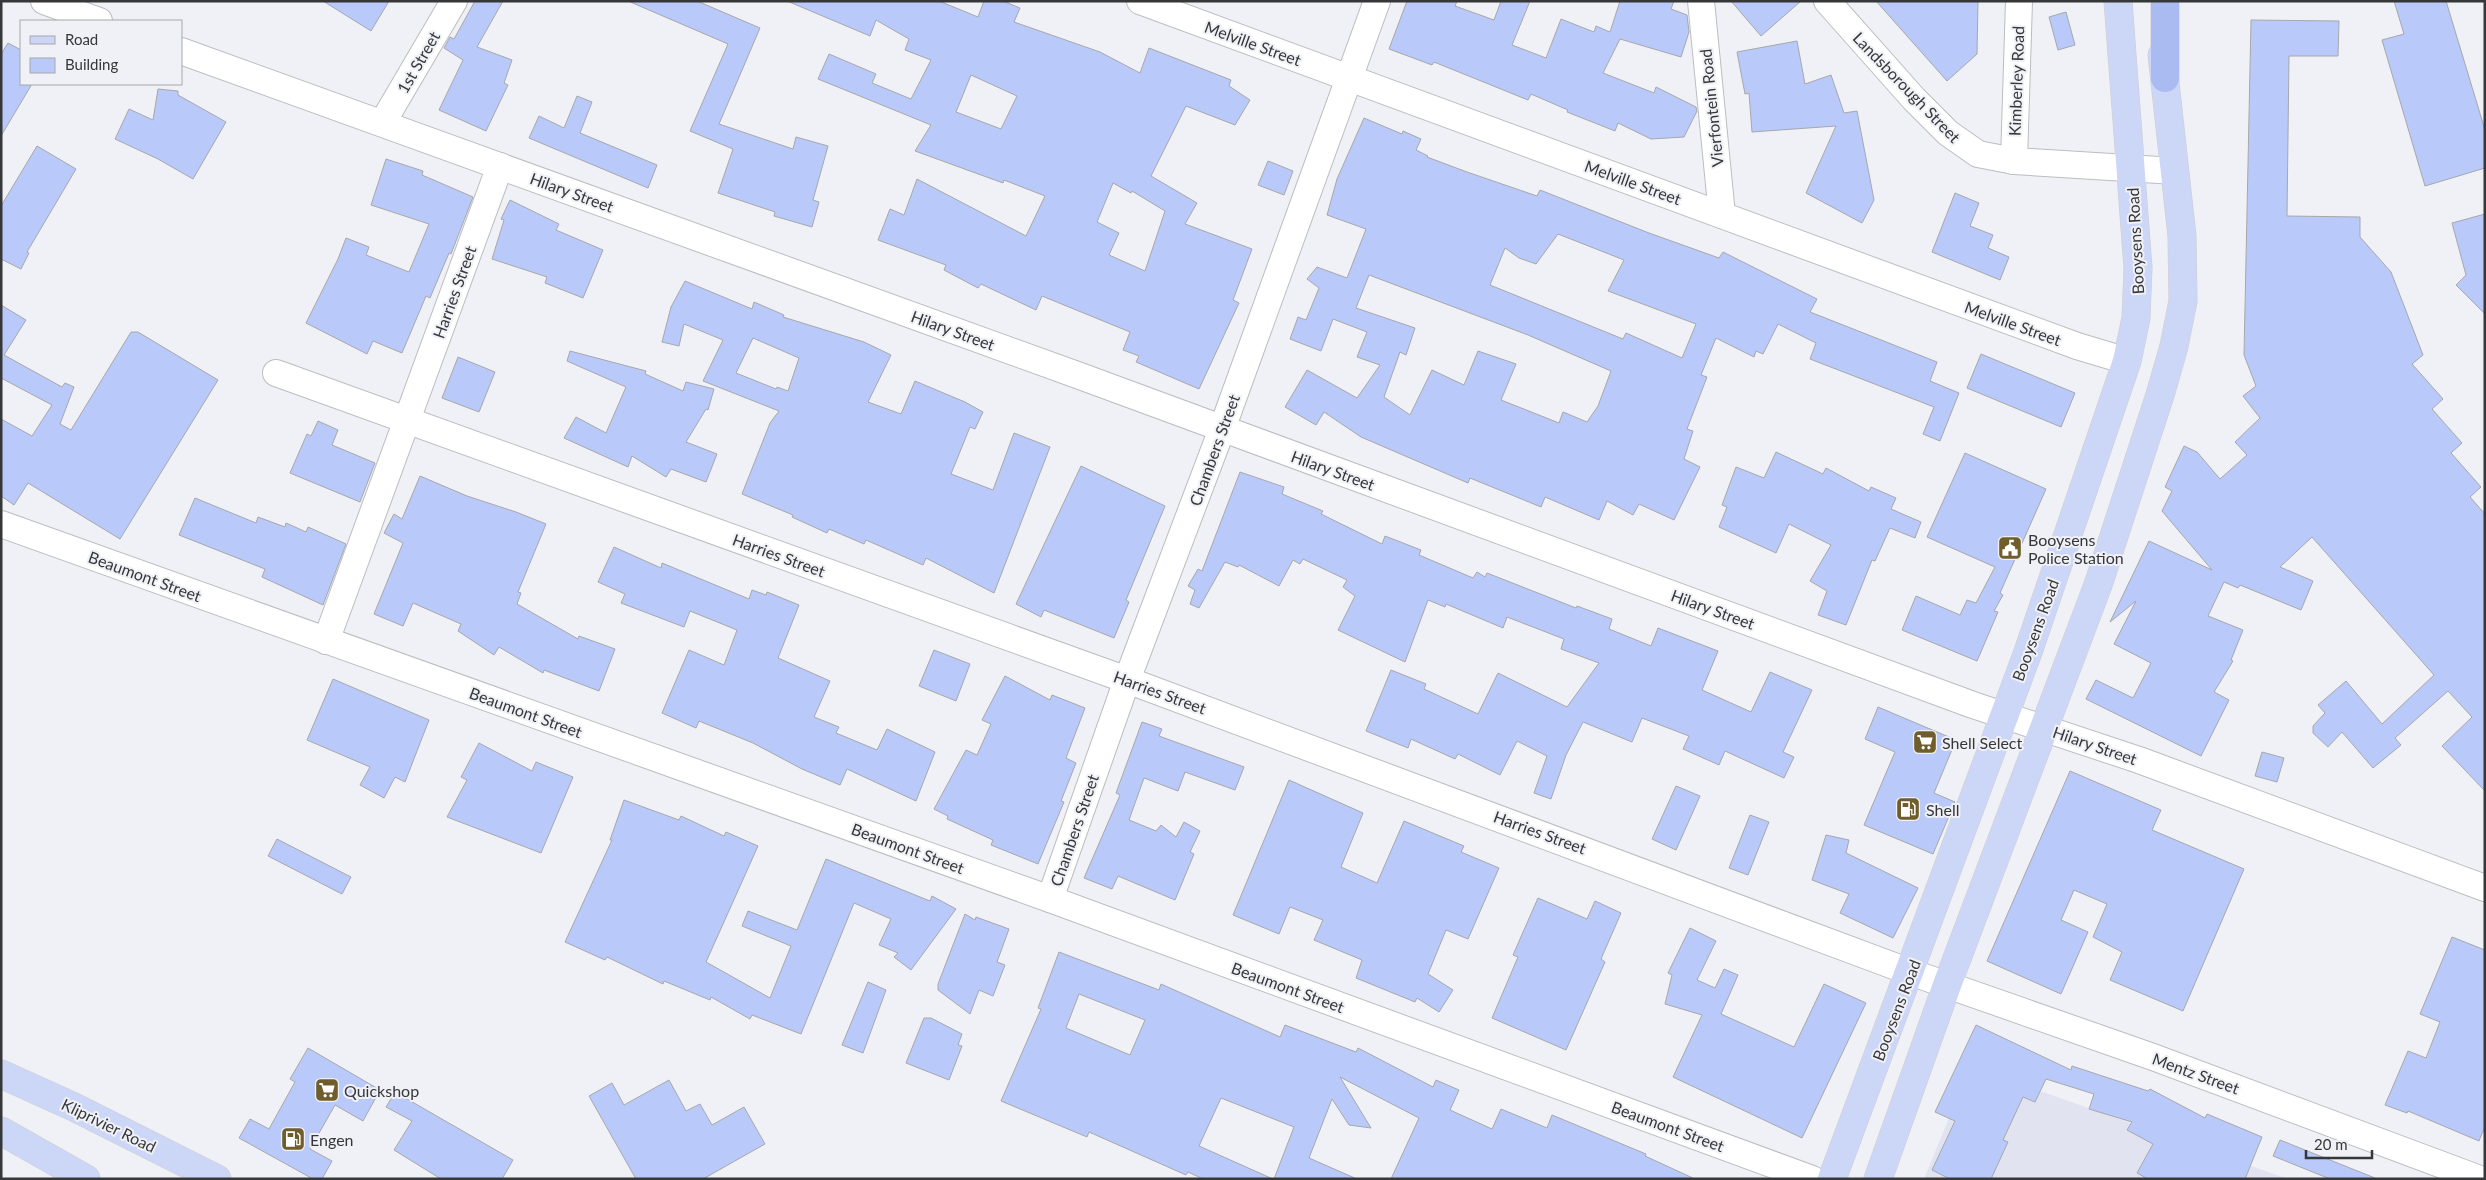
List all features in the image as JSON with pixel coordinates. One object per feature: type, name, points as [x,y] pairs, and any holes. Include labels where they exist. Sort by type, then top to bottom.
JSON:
[{"type":"highway","points":[[2165,1],[2165,78]]},
{"type":"main road","name":"Booysens Road","points":[[1832,1179],[1910,972],[2064,548],[2127,361],[2136,318],[2138,290],[2118,1]]},
{"type":"main road","points":[[1878,1179],[1947,985],[2098,585],[2174,346],[2183,301],[2182,236],[2156,1]]},
{"type":"main road","name":"Kliprivier Road","points":[[1,1074],[74,1107],[217,1179]]},
{"type":"main road","points":[[1,1131],[86,1179]]},
{"type":"street","points":[[44,1],[96,20]]},
{"type":"street","name":"1st Street","points":[[382,122],[454,1]]},
{"type":"street","name":"Melville Street","points":[[1140,1],[2067,343],[2127,361]]},
{"type":"street","name":"Chambers Street","points":[[1050,899],[1127,680],[1222,429],[1377,1]]},
{"type":"street","name":"Vierfontein Road","points":[[1701,1],[1722,215]]},
{"type":"street","name":"Landsborough Street","points":[[1826,1],[1948,134],[1978,154],[2014,161],[2175,171]]},
{"type":"street","name":"Kimberley Road","points":[[2014,161],[2019,1]]},
{"type":"street","name":"Hilary Street","points":[[182,51],[382,122],[2485,888]]},
{"type":"street","name":"Harries Street","points":[[326,640],[500,166]]},
{"type":"street","name":"Harries Street","points":[[276,373],[1127,680],[1910,972]]},
{"type":"street","name":"Beaumont Street","points":[[1,524],[1050,899],[1812,1179]]},
{"type":"street","name":"Mentz Street","points":[[1910,972],[2153,1057],[2480,1179]]},
{"type":"shaded area","points":[[1970,1066],[2288,1179],[1924,1179]]},
{"type":"building","points":[[323,1],[389,1],[371,31]]},
{"type":"building","points":[[475,1],[503,1],[477,47],[512,60],[504,83],[508,85],[486,131],[439,110],[463,60],[444,48],[450,37],[454,39]]},
{"type":"building","points":[[628,1],[697,1],[760,28],[719,124],[793,149],[796,137],[828,146],[813,200],[819,202],[812,227],[774,216],[775,212],[718,193],[733,149],[690,131],[728,44]]},
{"type":"building","points":[[787,1],[939,1],[978,17],[984,1],[1003,1],[1020,8],[1014,22],[1100,52],[1140,73],[1149,48],[1231,80],[1229,86],[1250,100],[1235,125],[1186,106],[1151,176],[1197,203],[1185,224],[1252,249],[1233,300],[1239,303],[1199,389],[1136,362],[1139,356],[1123,350],[1130,332],[1042,296],[1036,310],[981,284],[978,288],[944,270],[946,265],[878,240],[890,209],[904,215],[917,179],[1026,236],[1045,196],[1004,180],[1003,183],[915,151],[931,125],[818,79],[829,54],[876,74],[872,83],[911,99],[931,60],[905,50],[909,39],[876,20],[870,36]],"holes":[[[971,75],[1017,96],[1001,129],[956,112]],[[1113,183],[1131,193],[1132,191],[1165,211],[1145,271],[1109,255],[1119,233],[1097,222]]]},
{"type":"building","points":[[1407,1],[1457,1],[1455,6],[1494,20],[1501,1],[1530,1],[1512,45],[1546,58],[1561,19],[1594,32],[1596,26],[1610,32],[1620,1],[1674,1],[1671,9],[1687,15],[1689,32],[1681,57],[1620,39],[1603,73],[1654,93],[1656,87],[1696,107],[1697,111],[1684,137],[1651,139],[1618,123],[1615,131],[1567,112],[1568,110],[1531,94],[1528,100],[1434,62],[1432,65],[1389,49]]},
{"type":"building","points":[[1731,1],[1801,1],[1761,36]]},
{"type":"building","points":[[1876,1],[1978,1],[1977,54],[1947,81]]},
{"type":"building","points":[[2394,1],[2446,1],[2485,130],[2485,168],[2425,186],[2382,40],[2404,34]]},
{"type":"building","points":[[2066,12],[2075,45],[2058,50],[2049,17]]},
{"type":"building","points":[[2251,20],[2339,21],[2338,56],[2289,56],[2287,216],[2360,217],[2360,237],[2391,272],[2423,355],[2412,364],[2443,399],[2432,409],[2462,443],[2451,453],[2481,487],[2470,497],[2485,514],[2485,791],[2442,746],[2472,717],[2448,691],[2395,738],[2401,745],[2373,768],[2342,732],[2328,747],[2313,733],[2313,726],[2325,713],[2318,705],[2346,681],[2382,724],[2434,675],[2312,537],[2280,567],[2313,581],[2301,610],[2240,585],[2238,588],[2224,582],[2208,616],[2243,630],[2231,660],[2233,661],[2214,692],[2229,700],[2201,756],[2086,699],[2096,680],[2133,698],[2151,663],[2114,644],[2136,601],[2110,622],[2149,541],[2212,570],[2162,511],[2172,491],[2165,487],[2184,446],[2197,452],[2220,479],[2247,455],[2235,442],[2260,418],[2243,396],[2256,386],[2244,355]]},
{"type":"building","points":[[1797,41],[1805,84],[1831,75],[1844,113],[1857,111],[1874,200],[1862,223],[1806,193],[1836,126],[1752,132],[1749,93],[1745,94],[1737,52]]},
{"type":"building","points":[[8,43],[20,49],[20,85],[31,85],[1,136],[1,54]]},
{"type":"building","points":[[158,89],[178,91],[178,95],[226,122],[193,179],[158,159],[115,139],[129,109],[153,120]]},
{"type":"building","points":[[577,96],[592,102],[580,133],[657,165],[648,188],[529,138],[539,116],[564,128]]},
{"type":"building","points":[[1364,118],[1402,134],[1403,131],[1421,139],[1416,150],[1427,157],[1537,196],[1540,190],[1719,258],[1723,252],[1817,299],[1810,312],[1937,362],[1930,381],[1959,393],[1940,441],[1923,434],[1934,407],[1810,359],[1816,343],[1778,324],[1763,354],[1756,351],[1754,357],[1716,338],[1701,375],[1707,377],[1687,429],[1693,431],[1684,459],[1700,467],[1674,520],[1639,504],[1633,515],[1607,501],[1599,520],[1545,497],[1541,507],[1470,478],[1468,483],[1361,437],[1324,412],[1316,425],[1285,407],[1307,370],[1357,398],[1380,365],[1357,357],[1367,332],[1333,319],[1321,351],[1290,339],[1298,317],[1306,320],[1319,288],[1307,279],[1317,267],[1347,278],[1366,229],[1327,215],[1337,179]],"holes":[[[1558,234],[1624,260],[1608,291],[1696,324],[1682,358],[1626,333],[1623,339],[1490,285],[1505,248],[1519,258],[1536,264]],[[1369,275],[1528,335],[1611,371],[1598,406],[1587,422],[1563,412],[1559,423],[1501,400],[1516,364],[1478,351],[1464,385],[1432,370],[1410,415],[1384,397],[1400,352],[1406,355],[1415,328],[1356,308]]]},
{"type":"building","points":[[37,146],[76,169],[27,252],[29,253],[21,269],[1,259],[1,206]]},
{"type":"building","points":[[386,159],[423,171],[422,175],[473,197],[451,254],[449,253],[430,298],[426,296],[402,353],[373,341],[367,354],[306,323],[338,259],[346,238],[369,247],[366,255],[409,272],[429,224],[371,205]]},
{"type":"building","points":[[1268,161],[1293,171],[1284,195],[1258,185]]},
{"type":"building","points":[[1955,193],[1979,203],[1970,226],[1993,235],[1988,248],[2009,257],[2000,280],[1932,252]]},
{"type":"building","points":[[510,200],[559,224],[556,230],[603,250],[583,298],[545,283],[547,277],[492,259],[504,220],[501,219]]},
{"type":"building","points":[[2485,214],[2485,314],[2456,285],[2466,275],[2452,223]]},
{"type":"building","points":[[685,281],[752,309],[754,302],[784,315],[783,317],[864,342],[891,355],[868,402],[901,414],[915,381],[965,402],[983,412],[975,429],[970,427],[951,474],[993,490],[1014,433],[1050,447],[994,593],[926,558],[923,565],[866,540],[864,544],[829,529],[827,533],[792,517],[793,515],[742,494],[770,423],[779,411],[703,381],[723,340],[684,324],[679,346],[662,342],[671,307]],"holes":[[[753,338],[799,358],[788,391],[777,387],[776,389],[736,373]]]},
{"type":"building","points":[[1,305],[26,320],[4,355],[62,387],[65,383],[74,387],[60,424],[71,430],[131,332],[138,332],[218,380],[120,539],[28,483],[14,505],[1,496],[1,419],[32,436],[52,405],[1,378]]},
{"type":"building","points":[[570,351],[646,371],[645,374],[683,391],[686,382],[714,389],[708,410],[706,409],[686,442],[717,454],[706,482],[671,469],[666,477],[632,456],[628,467],[564,438],[576,417],[606,433],[626,387],[567,361]]},
{"type":"building","points":[[1981,354],[2075,393],[2061,427],[1967,388]]},
{"type":"building","points":[[458,357],[495,372],[479,412],[442,398]]},
{"type":"building","points":[[318,421],[338,430],[332,445],[375,463],[360,502],[290,473],[307,434],[311,436]]},
{"type":"building","points":[[1776,452],[1823,474],[1826,468],[1869,491],[1871,487],[1896,498],[1891,509],[1921,522],[1915,538],[1890,528],[1875,561],[1872,560],[1846,625],[1818,615],[1827,591],[1810,581],[1831,545],[1789,524],[1776,553],[1719,527],[1727,507],[1722,505],[1736,467],[1764,478]]},
{"type":"building","points":[[1965,453],[2046,489],[2000,593],[2003,595],[1994,611],[1998,612],[1977,661],[1902,630],[1916,596],[1960,615],[1967,600],[1976,603],[1995,567],[1927,537]]},
{"type":"building","points":[[1081,466],[1165,506],[1126,600],[1129,602],[1114,638],[1044,610],[1041,617],[1016,604]]},
{"type":"building","points":[[1240,472],[1284,487],[1282,494],[1323,511],[1321,514],[1382,544],[1385,536],[1421,550],[1419,555],[1473,578],[1477,572],[1485,577],[1487,573],[1576,608],[1577,606],[1612,619],[1609,629],[1651,646],[1658,628],[1718,651],[1702,690],[1751,712],[1770,672],[1812,690],[1783,752],[1794,757],[1784,778],[1725,751],[1719,765],[1683,749],[1689,736],[1642,718],[1632,742],[1583,722],[1566,755],[1551,799],[1534,793],[1547,756],[1517,741],[1500,775],[1458,754],[1455,759],[1411,739],[1408,748],[1366,731],[1391,670],[1426,684],[1424,689],[1478,714],[1498,673],[1567,707],[1599,663],[1561,649],[1564,639],[1507,617],[1503,628],[1446,604],[1445,607],[1428,600],[1405,662],[1338,630],[1355,596],[1343,587],[1347,580],[1303,559],[1300,564],[1293,560],[1279,586],[1239,565],[1238,567],[1225,562],[1199,608],[1190,604],[1195,590],[1188,586],[1198,569],[1202,571]]},
{"type":"building","points":[[420,476],[467,496],[546,524],[518,592],[521,593],[517,604],[578,639],[579,636],[615,649],[599,691],[544,670],[543,673],[499,647],[494,655],[458,631],[461,624],[413,603],[403,626],[374,614],[403,543],[384,533],[394,514],[402,519]]},
{"type":"building","points":[[195,498],[256,523],[258,517],[285,527],[286,523],[306,532],[308,527],[346,544],[323,605],[262,577],[265,569],[179,535]]},
{"type":"building","points":[[614,547],[661,568],[662,563],[749,599],[752,590],[766,595],[767,592],[799,605],[778,658],[830,681],[814,717],[839,727],[836,733],[877,750],[887,729],[935,752],[916,801],[847,769],[840,785],[802,769],[753,743],[699,721],[696,728],[662,713],[689,650],[724,665],[737,630],[690,611],[684,627],[621,603],[625,594],[598,582]]},
{"type":"building","points":[[934,650],[970,664],[956,701],[919,686]]},
{"type":"building","points":[[1005,676],[1050,700],[1052,695],[1085,708],[1066,758],[1076,763],[1061,801],[1064,802],[1038,864],[991,845],[993,840],[947,819],[948,816],[934,809],[966,750],[977,755],[991,724],[982,720]]},
{"type":"building","points":[[333,679],[429,720],[405,782],[395,777],[384,798],[360,785],[370,767],[307,740]]},
{"type":"building","points":[[1878,707],[1956,740],[1934,793],[1955,802],[1933,854],[1864,825],[1895,752],[1865,739]]},
{"type":"building","points":[[1142,722],[1162,729],[1159,736],[1244,767],[1235,790],[1185,772],[1178,791],[1144,778],[1129,820],[1156,831],[1161,825],[1176,837],[1184,822],[1200,831],[1190,852],[1194,854],[1175,900],[1118,876],[1112,889],[1084,878],[1120,795],[1116,793]]},
{"type":"building","points":[[479,743],[532,771],[536,762],[573,777],[541,853],[447,817],[467,780],[461,777]]},
{"type":"building","points":[[2262,752],[2284,758],[2277,782],[2255,776]]},
{"type":"building","points":[[2070,771],[2161,810],[2152,830],[2244,869],[2183,1011],[2110,980],[2122,952],[2093,937],[2107,904],[2074,890],[2061,920],[2088,932],[2061,994],[1987,961]]},
{"type":"building","points":[[1289,780],[1363,813],[1341,867],[1377,883],[1404,821],[1464,846],[1461,852],[1499,868],[1468,939],[1446,930],[1428,974],[1453,990],[1439,1012],[1417,998],[1415,1002],[1356,978],[1362,960],[1314,940],[1323,920],[1290,907],[1279,934],[1233,915]]},
{"type":"building","points":[[1676,786],[1700,796],[1676,850],[1652,839]]},
{"type":"building","points":[[624,800],[679,820],[681,816],[724,836],[726,832],[758,846],[706,962],[770,998],[791,946],[742,926],[748,911],[797,930],[826,859],[930,901],[932,896],[956,909],[911,970],[894,957],[898,953],[879,945],[891,919],[854,903],[801,1034],[752,1015],[750,1019],[711,997],[710,1000],[664,981],[663,984],[607,957],[605,960],[565,942],[612,840],[610,840]]},
{"type":"building","points":[[1750,815],[1769,822],[1748,875],[1729,868]]},
{"type":"building","points":[[1826,835],[1849,840],[1846,853],[1918,888],[1893,938],[1840,913],[1849,894],[1812,880]]},
{"type":"building","points":[[277,839],[351,877],[342,894],[268,856]]},
{"type":"building","points":[[1538,898],[1587,919],[1595,901],[1621,913],[1601,959],[1605,962],[1566,1050],[1492,1018],[1518,957],[1513,955]]},
{"type":"building","points":[[965,914],[975,920],[976,917],[1009,929],[997,962],[1005,965],[993,996],[979,990],[970,1014],[938,990],[938,984]]},
{"type":"building","points":[[1690,928],[1716,941],[1697,980],[1715,988],[1724,969],[1738,975],[1721,1014],[1794,1047],[1824,984],[1866,1003],[1802,1138],[1673,1077],[1702,1015],[1665,1004],[1672,975],[1668,973]]},
{"type":"building","points":[[2452,937],[2485,950],[2485,1126],[2479,1141],[2408,1111],[2407,1113],[2385,1105],[2408,1051],[2426,1058],[2440,1022],[2420,1014]]},
{"type":"building","points":[[1059,952],[1159,990],[1161,984],[1280,1037],[1285,1025],[1356,1052],[1358,1048],[1433,1087],[1436,1080],[1459,1090],[1450,1110],[1492,1129],[1501,1109],[1547,1128],[1552,1115],[1646,1154],[1645,1156],[1695,1179],[1391,1179],[1419,1118],[1340,1077],[1371,1128],[1349,1125],[1332,1099],[1309,1158],[1357,1179],[1274,1179],[1294,1127],[1221,1098],[1199,1146],[1273,1179],[1203,1179],[1188,1172],[1186,1175],[1089,1132],[1087,1137],[1001,1101],[1041,1009],[1038,1008]],"holes":[[[1079,994],[1145,1020],[1130,1055],[1066,1028]]]},
{"type":"building","points":[[868,982],[886,990],[863,1053],[842,1045]]},
{"type":"building","points":[[924,1018],[931,1018],[962,1034],[958,1045],[962,1046],[949,1080],[906,1063]]},
{"type":"building","points":[[1976,1025],[2071,1070],[2072,1066],[2148,1091],[2150,1089],[2205,1118],[2207,1114],[2262,1137],[2245,1179],[2148,1179],[2137,1173],[2153,1144],[2127,1130],[2132,1122],[2089,1109],[2094,1094],[2046,1079],[2035,1102],[2023,1097],[2003,1140],[2008,1142],[1991,1179],[1950,1179],[1932,1170],[1955,1121],[1935,1112]]},
{"type":"building","points":[[308,1048],[380,1090],[363,1121],[335,1105],[310,1149],[332,1161],[322,1179],[313,1179],[239,1138],[250,1119],[269,1129],[295,1082],[290,1079]]},
{"type":"building","points":[[669,1080],[686,1111],[700,1104],[712,1125],[744,1107],[765,1144],[703,1179],[636,1179],[589,1096],[612,1083],[624,1105]]},
{"type":"building","points":[[395,1092],[513,1160],[502,1179],[441,1179],[394,1150],[412,1121],[386,1107]]},
{"type":"building","points":[[2280,1140],[2375,1179],[2330,1179],[2273,1156]]},
{"type":"place","name":"Booysens Police Station","points":[[2010,548]]},
{"type":"place","name":"Shell Select","points":[[1925,742]]},
{"type":"place","name":"Shell","points":[[1908,809]]},
{"type":"place","name":"Quickshop","points":[[327,1090]]},
{"type":"place","name":"Engen","points":[[293,1139]]}]
